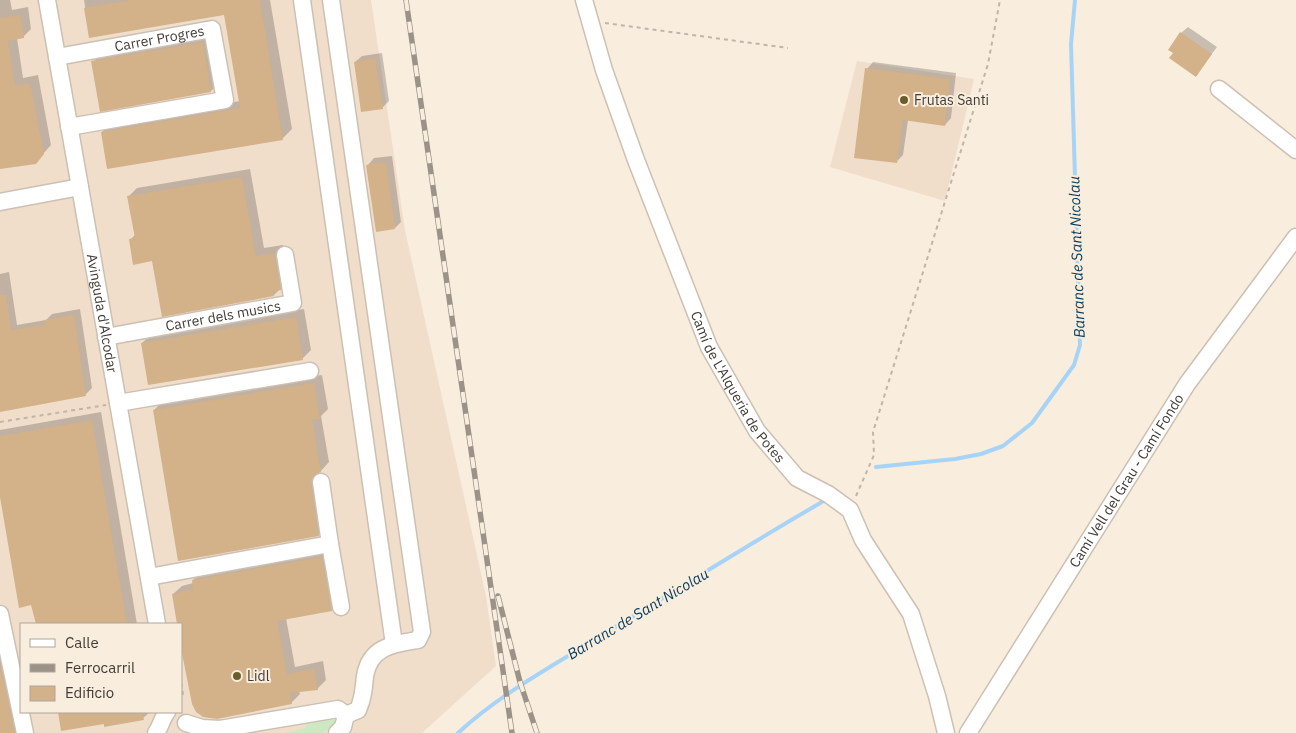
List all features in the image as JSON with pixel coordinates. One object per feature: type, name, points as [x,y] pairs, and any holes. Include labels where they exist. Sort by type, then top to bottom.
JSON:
[{"type":"street","name":"Avinguda d'Alcodar","points":[[47,0],[157,623]]},
{"type":"street","points":[[302,0],[394,644]]},
{"type":"street","points":[[331,0],[422,632],[418,640],[394,644],[379,652],[368,663],[362,701],[358,710],[346,715]]},
{"type":"street","name":"Camí de L'Alqueria de Potes","points":[[584,0],[604,70],[636,160],[708,347],[757,431],[797,478],[828,494],[850,510]]},
{"type":"street","name":"Carrer Progres","points":[[57,56],[212,29],[225,100],[69,128]]},
{"type":"street","points":[[1219,89],[1296,150]]},
{"type":"street","points":[[0,202],[80,187]]},
{"type":"street","name":"Camí Vell del Grau - Camí Fondo","points":[[968,733],[1187,384],[1296,238]]},
{"type":"street","name":"Carrer dels musics","points":[[106,337],[293,303],[285,255]]},
{"type":"street","points":[[118,404],[310,371]]},
{"type":"street","points":[[320,482],[341,607]]},
{"type":"street","points":[[850,510],[863,540],[910,614],[937,696],[946,733]]},
{"type":"street","points":[[149,577],[330,544]]},
{"type":"street","points":[[0,614],[20,706]]},
{"type":"street","points":[[186,723],[217,731],[338,709],[346,715]]},
{"type":"street","points":[[22,713],[26,733]]},
{"type":"street","points":[[156,733],[161,726],[163,716],[168,713]]},
{"type":"street","points":[[167,733],[169,713]]},
{"type":"street","points":[[337,733],[343,727],[346,715]]},
{"type":"path","points":[[850,510],[874,455],[873,432],[988,64],[1000,0]]},
{"type":"path","points":[[590,21],[788,48]]},
{"type":"path","points":[[0,422],[118,404]]},
{"type":"shaded area","points":[[0,0],[371,0],[405,230],[486,596],[496,666],[422,733],[0,733]]},
{"type":"shaded area","points":[[857,61],[974,79],[945,201],[830,167]]},
{"type":"green space","points":[[331,718],[335,721],[334,725],[323,733],[286,733],[306,728],[305,721]]},
{"type":"building","points":[[132,0],[260,0],[283,140],[107,169],[101,132],[240,108],[224,15],[89,38],[84,8]]},
{"type":"building","points":[[20,15],[24,38],[8,41],[15,86],[30,83],[44,154],[36,164],[0,169],[0,18]]},
{"type":"building","points":[[1180,32],[1212,54],[1196,77],[1169,58],[1173,53],[1168,50]]},
{"type":"building","points":[[203,42],[211,92],[100,112],[91,61]]},
{"type":"building","points":[[375,58],[383,109],[361,112],[354,62]]},
{"type":"building","name":"Frutas Santi","points":[[865,68],[950,79],[945,126],[903,120],[897,163],[854,158]]},
{"type":"building","points":[[386,162],[395,229],[376,232],[366,165]]},
{"type":"building","points":[[242,177],[256,256],[274,253],[281,290],[273,291],[274,296],[162,317],[152,261],[133,265],[129,239],[135,238],[127,196]]},
{"type":"building","points":[[0,295],[6,295],[11,330],[46,325],[44,320],[74,315],[86,396],[0,412]]},
{"type":"building","points":[[296,317],[303,360],[148,385],[141,343]]},
{"type":"building","points":[[314,383],[320,419],[312,420],[321,472],[314,474],[311,483],[319,536],[178,561],[153,410]]},
{"type":"building","points":[[92,420],[127,623],[36,623],[31,605],[19,608],[0,497],[0,436]]},
{"type":"building","points":[[322,557],[332,611],[277,621],[287,674],[314,669],[318,690],[290,693],[292,704],[217,719],[203,717],[196,712],[192,704],[182,653],[182,623],[177,623],[172,594],[193,589],[192,580]]},
{"type":"building","points":[[1,668],[15,733],[0,733]]},
{"type":"building","points":[[58,713],[142,713],[144,720],[104,727],[104,724],[61,731]]},
{"type":"waterway","name":"Barranc de Sant Nicolau","points":[[876,467],[955,459],[981,454],[1003,446],[1032,423],[1074,365],[1080,345],[1071,44],[1075,0]]},
{"type":"waterway","name":"Barranc de Sant Nicolau","points":[[458,733],[490,706],[525,683],[822,502]]},
{"type":"railway","points":[[406,0],[512,733]]},
{"type":"railway","points":[[498,596],[520,682],[537,733]]},
{"type":"place","name":"Frutas Santi","points":[[904,100]]},
{"type":"place","name":"Lidl","points":[[237,676]]}]
